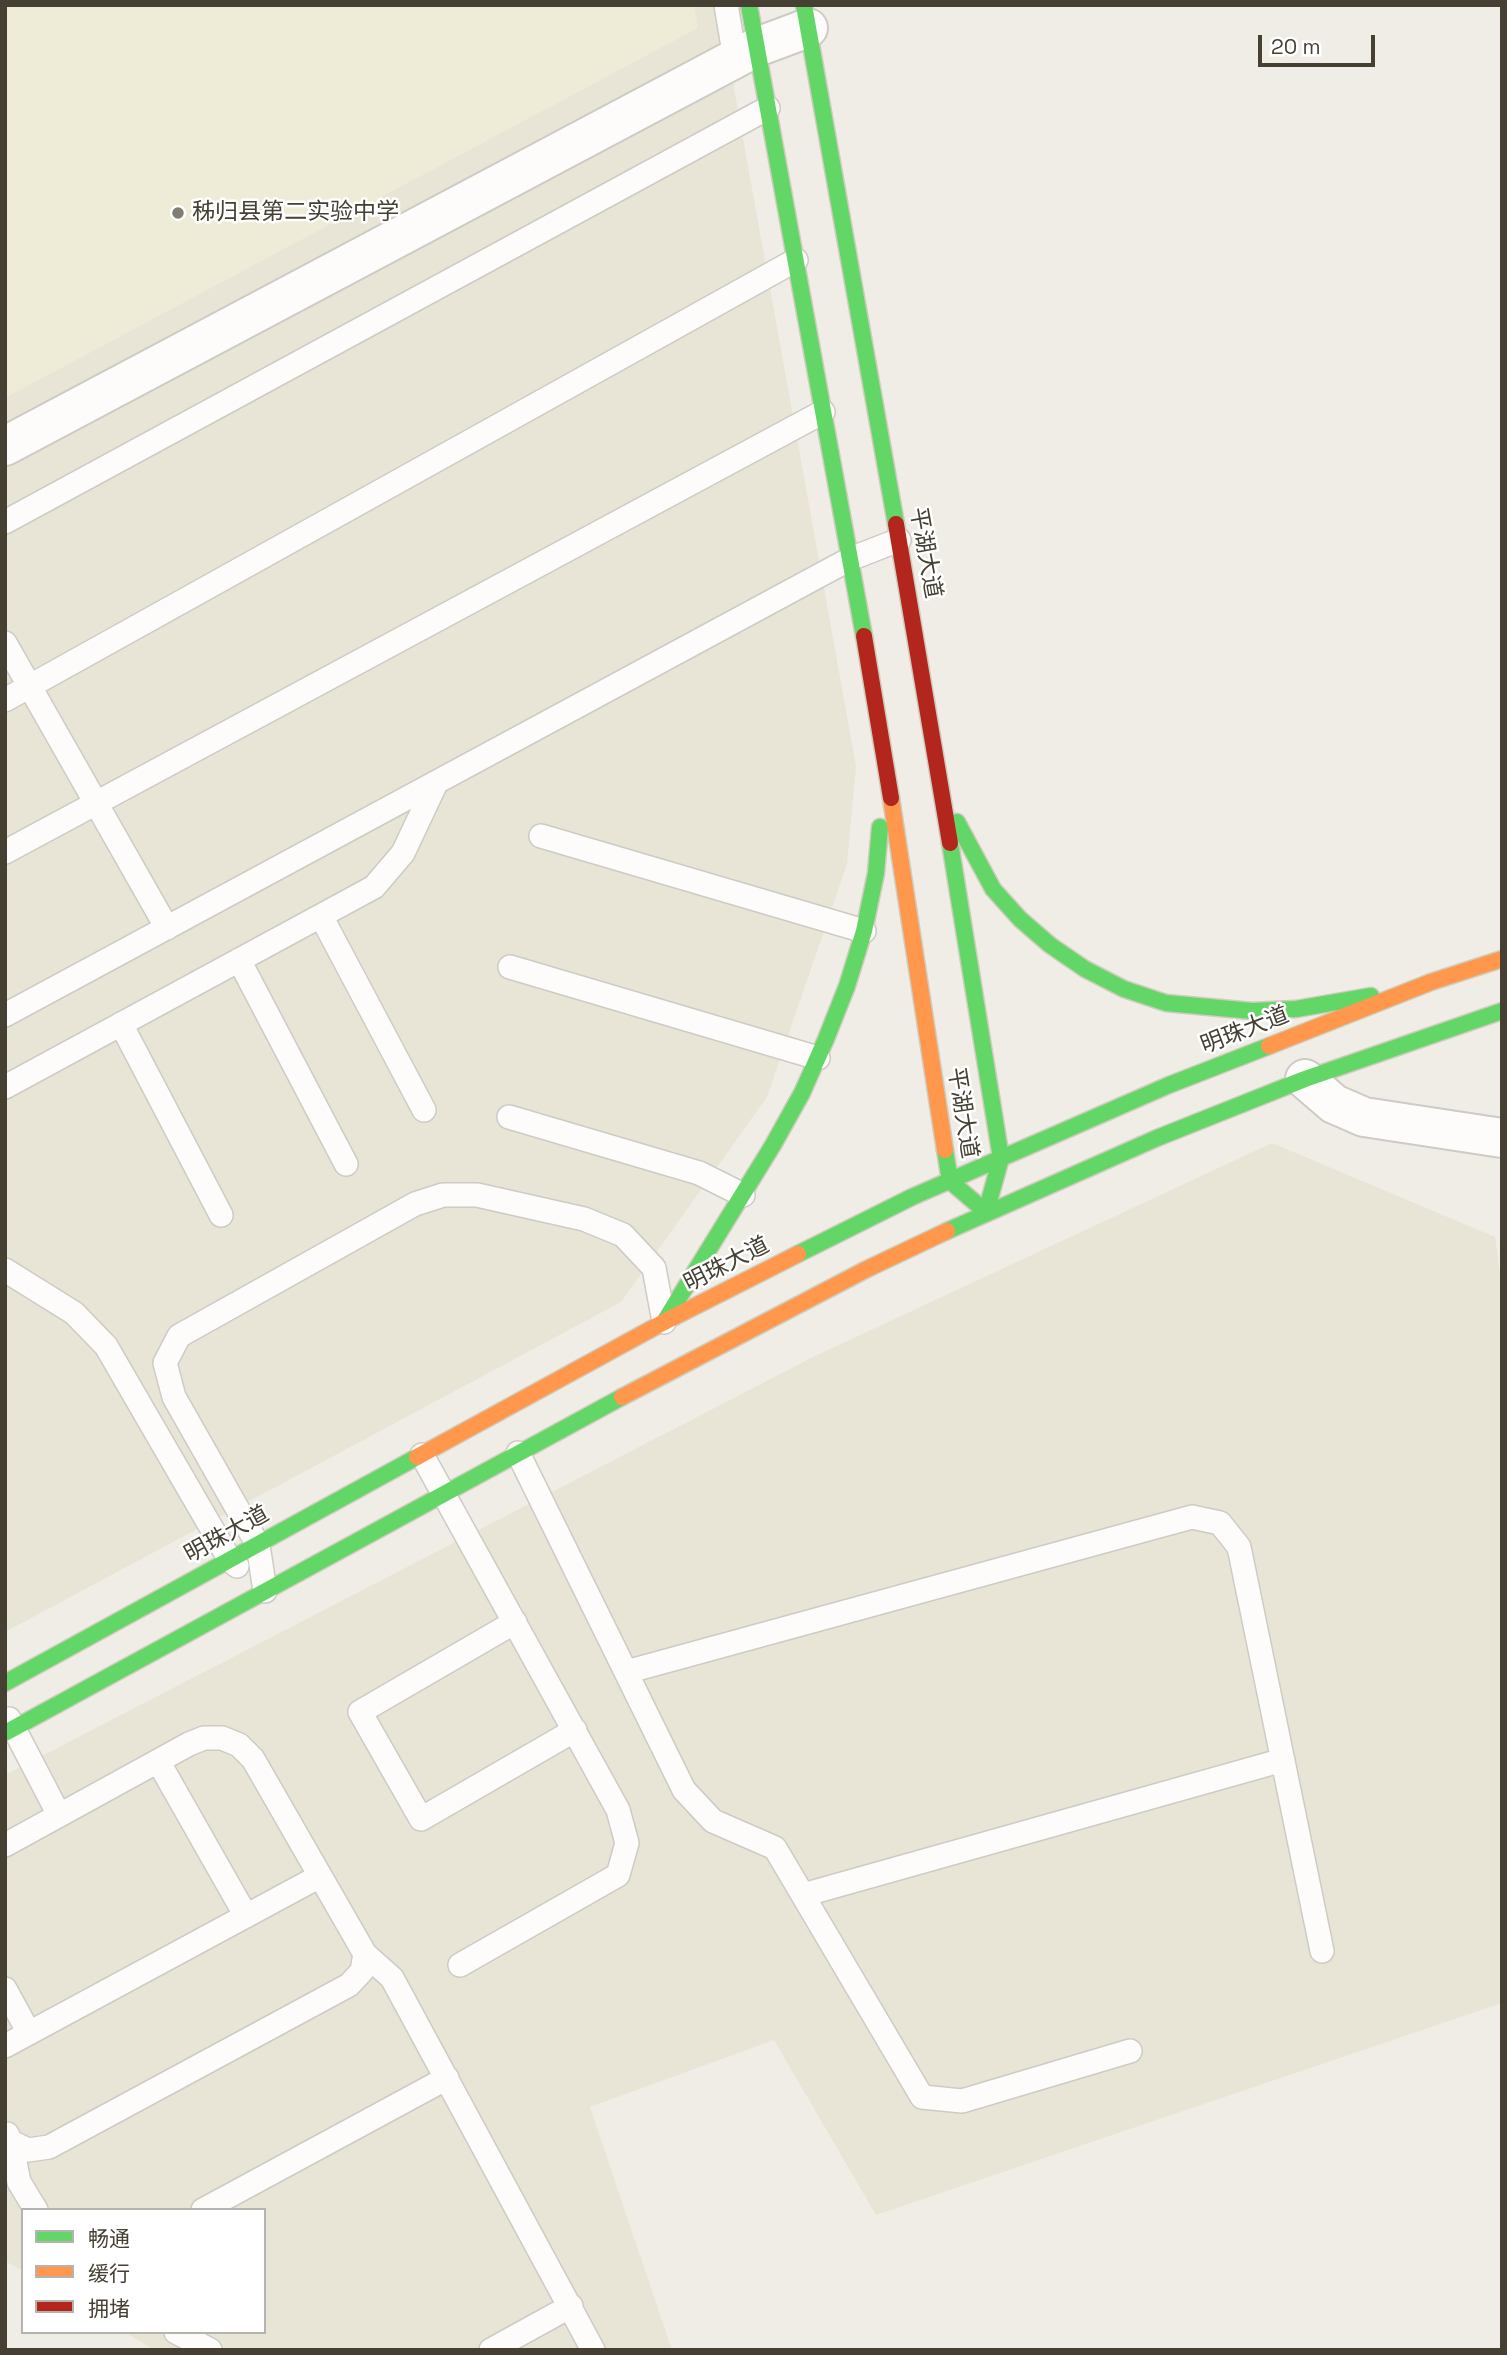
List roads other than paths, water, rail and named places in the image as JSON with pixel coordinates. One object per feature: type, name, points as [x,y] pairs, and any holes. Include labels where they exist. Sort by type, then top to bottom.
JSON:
[{"type":"main road","name":"平湖大道","points":[[749,5],[746,53],[768,108],[796,260],[874,696],[950,1181],[986,1212],[1001,1158],[925,687],[806,16]]},
{"type":"main road","points":[[925,687],[953,813],[972,853],[993,889],[1020,919],[1050,945],[1085,969],[1124,989],[1166,1003],[1252,1011],[1340,1003],[1431,982]]},
{"type":"main road","points":[[664,1322],[743,1195],[802,1093],[847,986],[864,931],[876,873],[881,814],[881,754],[874,696]]},
{"type":"main road","name":"明珠大道","points":[[5,1683],[664,1322],[912,1197],[1168,1085],[1431,982],[1502,959]]},
{"type":"main road","points":[[8,1725],[265,1591],[518,1453],[867,1269],[986,1212],[1157,1138],[1304,1079],[1502,1011]]},
{"type":"street","points":[[5,446],[746,53],[806,16]]},
{"type":"street","points":[[1304,1079],[1334,1104],[1364,1117],[1502,1138]]},
{"type":"lane","points":[[726,5],[746,53]]},
{"type":"lane","points":[[5,522],[768,108]]},
{"type":"lane","points":[[5,700],[796,260]]},
{"type":"lane","points":[[5,852],[823,412]]},
{"type":"lane","points":[[5,1015],[850,559],[899,540]]},
{"type":"lane","points":[[5,643],[167,928]]},
{"type":"lane","points":[[5,1087],[374,887],[403,853],[436,783]]},
{"type":"lane","points":[[541,836],[864,931]]},
{"type":"lane","points":[[321,916],[424,1110]]},
{"type":"lane","points":[[239,960],[346,1164]]},
{"type":"lane","points":[[510,967],[818,1058]]},
{"type":"lane","points":[[121,1024],[221,1214]]},
{"type":"lane","points":[[509,1117],[699,1173],[743,1195]]},
{"type":"lane","points":[[265,1591],[258,1545],[174,1397],[165,1363],[179,1336],[415,1204],[443,1195],[477,1195],[583,1219],[623,1235],[654,1268],[664,1322]]},
{"type":"lane","points":[[5,1270],[74,1313],[106,1346],[230,1560],[265,1591]]},
{"type":"lane","points":[[518,1453],[684,1790],[713,1821],[775,1849],[922,2097],[962,2101],[1130,2052]]},
{"type":"lane","points":[[422,1455],[618,1811],[627,1843],[618,1875],[460,1965]]},
{"type":"lane","points":[[626,1672],[1192,1517],[1220,1523],[1239,1547],[1322,1951]]},
{"type":"lane","points":[[515,1622],[360,1712],[421,1819],[575,1730]]},
{"type":"lane","points":[[8,1725],[59,1815]]},
{"type":"lane","points":[[5,1845],[204,1738],[222,1738],[239,1745],[253,1759],[365,1954],[392,1978],[593,2350]]},
{"type":"lane","points":[[803,1895],[1283,1760]]},
{"type":"lane","points":[[158,1761],[246,1916]]},
{"type":"lane","points":[[5,2046],[320,1876]]},
{"type":"lane","points":[[8,2136],[28,2150],[49,2147],[349,1985],[362,1971],[365,1954]]},
{"type":"lane","points":[[5,1989],[29,2033]]},
{"type":"lane","points":[[207,2208],[447,2078]]},
{"type":"lane","points":[[8,2136],[19,2182],[35,2208]]},
{"type":"lane","points":[[491,2350],[571,2306]]},
{"type":"lane","points":[[180,2334],[210,2350]]},
{"type":"place","name":"秭归县第二实验中学","points":[[178,213]]}]
